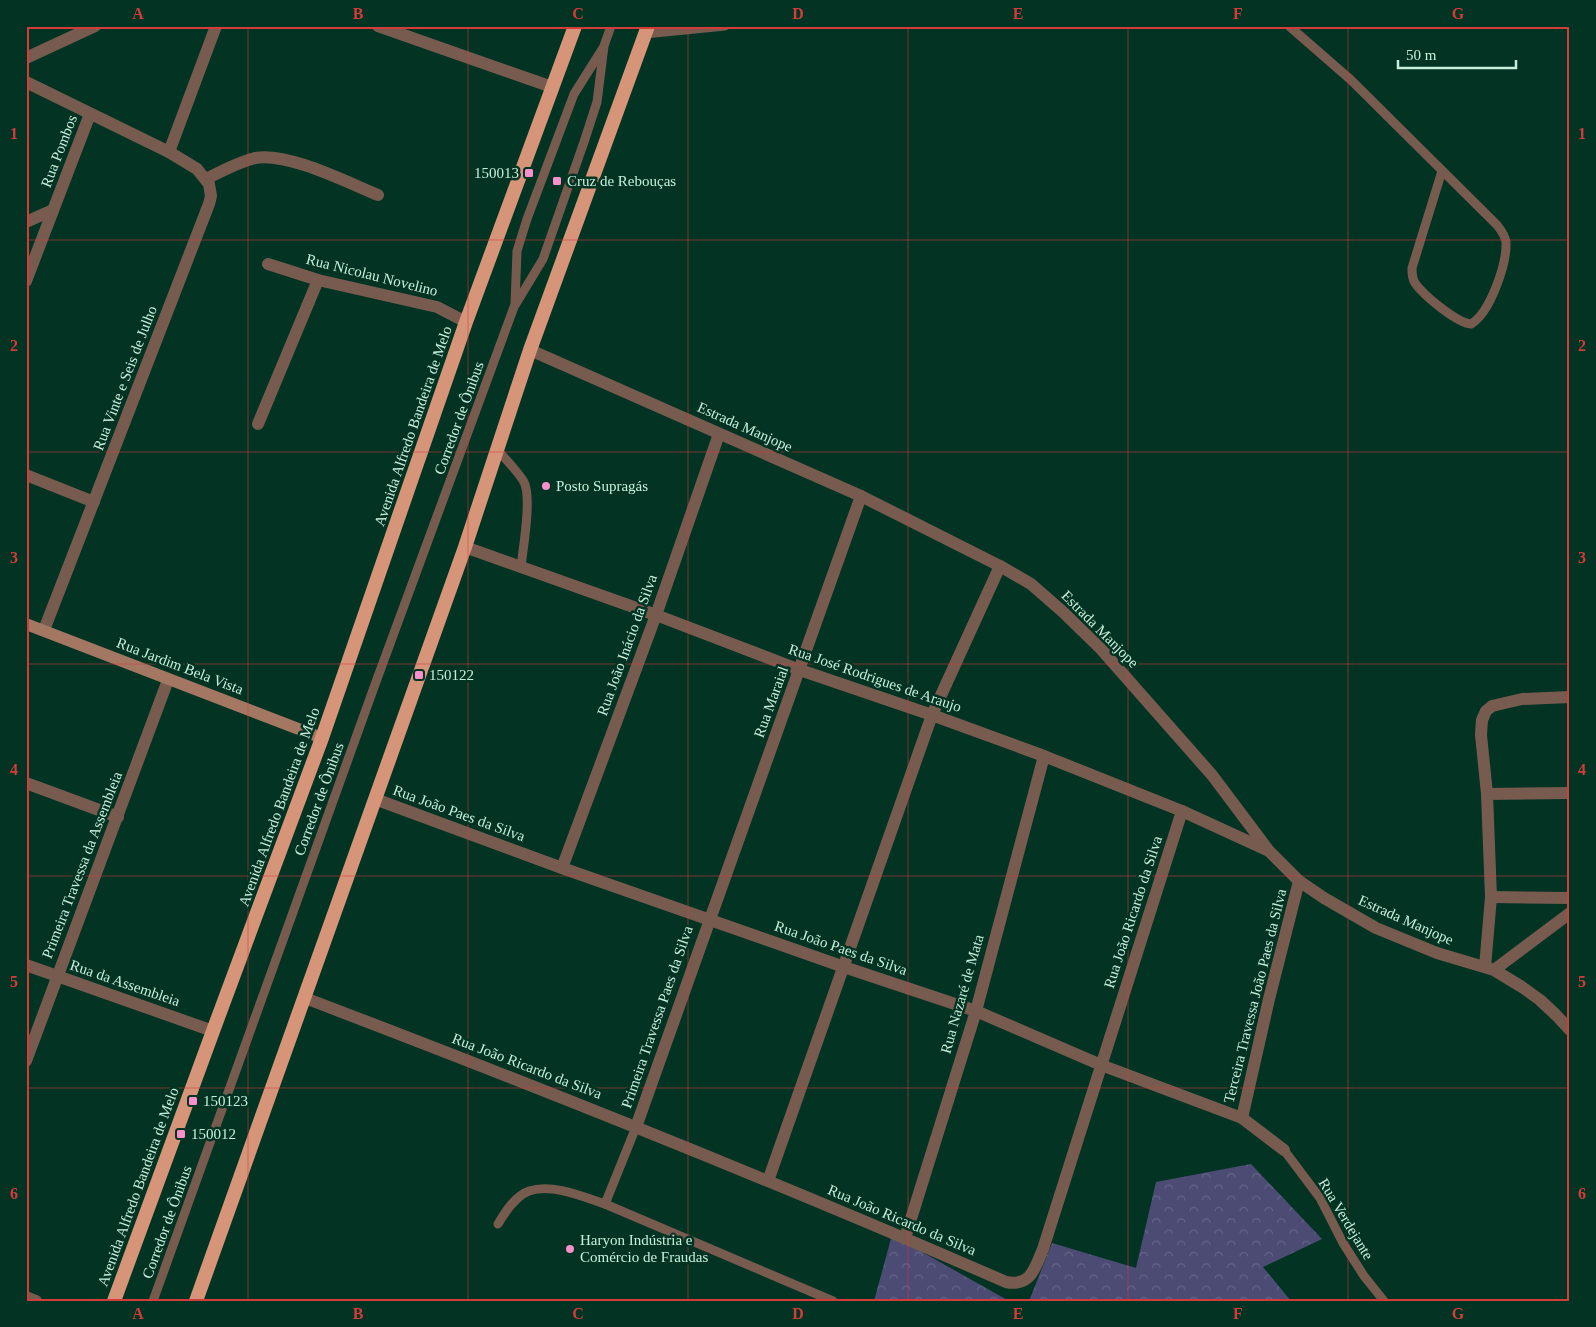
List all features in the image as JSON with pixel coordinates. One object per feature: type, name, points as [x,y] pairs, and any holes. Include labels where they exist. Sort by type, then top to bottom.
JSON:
[{"type":"highway","name":"Avenida Alfredo Bandeira de Melo","points":[[114,1301],[322,738],[466,322],[574,26]]},
{"type":"highway","points":[[196,1301],[465,547],[530,350],[646,30]]},
{"type":"main road","name":"Rua Jardim Bela Vista","points":[[26,624],[322,738]]},
{"type":"street","points":[[26,58],[95,26]]},
{"type":"street","points":[[216,26],[170,152],[197,169],[206,179],[238,163],[260,157],[277,157],[311,168],[378,195]]},
{"type":"street","points":[[378,26],[552,86]]},
{"type":"street","points":[[26,82],[90,114]]},
{"type":"street","name":"Rua Pombos","points":[[26,281],[90,114],[170,152]]},
{"type":"street","name":"Rua Vinte e Seis de Julho","points":[[44,630],[209,204],[210,191],[206,179]]},
{"type":"street","points":[[26,222],[53,210]]},
{"type":"street","name":"Rua Nicolau Novelino","points":[[268,264],[318,280],[437,307],[466,322]]},
{"type":"street","points":[[258,424],[318,280]]},
{"type":"street","name":"Estrada Manjope","points":[[530,350],[861,496],[1000,566],[1031,584],[1101,649],[1212,775],[1269,851],[1300,881],[1324,898],[1376,928],[1437,953],[1489,968],[1540,1000],[1570,1030]]},
{"type":"street","name":"Rua João Inácio da Silva","points":[[562,868],[656,614],[719,434]]},
{"type":"street","points":[[26,475],[94,502]]},
{"type":"street","name":"Rua Maraial","points":[[709,919],[861,496]]},
{"type":"street","name":"Rua José Rodrigues de Araujo","points":[[465,547],[656,614],[800,670],[1044,756],[1182,811],[1269,851]]},
{"type":"street","points":[[768,1181],[932,715],[1000,566]]},
{"type":"street","name":"Primeira Travessa da Assembleia","points":[[26,1061],[168,680]]},
{"type":"street","points":[[1489,968],[1491,897],[1487,794],[1481,734],[1482,720],[1486,711],[1492,706],[1522,699],[1570,697]]},
{"type":"street","name":"Rua Nazaré de Mata","points":[[905,1238],[976,1011],[1044,756]]},
{"type":"street","points":[[26,783],[118,817]]},
{"type":"street","points":[[1487,794],[1570,792]]},
{"type":"street","name":"Rua João Paes da Silva","points":[[376,799],[562,868],[844,967],[976,1011],[1101,1066],[1242,1118],[1284,1150]]},
{"type":"street","name":"Rua João Ricardo da Silva","points":[[305,998],[636,1126],[1006,1282],[1018,1283],[1026,1280],[1034,1270],[1043,1249],[1182,811]]},
{"type":"street","name":"Terceira Travessa João Paes da Silva","points":[[1242,1118],[1269,999],[1300,881]]},
{"type":"street","points":[[1491,897],[1570,898]]},
{"type":"street","points":[[1489,968],[1570,913]]},
{"type":"street","name":"Primeira Travessa Paes da Silva","points":[[636,1126],[709,919]]},
{"type":"street","name":"Rua da Assembleia","points":[[26,966],[213,1031]]},
{"type":"street","points":[[26,1297],[36,1301]]},
{"type":"lane","name":"Corredor de Ônibus","points":[[153,1301],[369,699],[514,307],[543,259],[597,102],[604,46],[611,26]]},
{"type":"lane","points":[[646,30],[725,26]]},
{"type":"lane","points":[[1289,26],[1351,80],[1497,224],[1505,237],[1502,267],[1490,303],[1482,316],[1471,324],[1456,318],[1434,302],[1415,283],[1412,276],[1412,268],[1442,171]]},
{"type":"lane","name":"Corredor de Ônibus","points":[[514,307],[517,251],[528,219],[574,94],[604,46]]},
{"type":"lane","points":[[497,449],[523,480],[526,487],[526,519],[521,567]]},
{"type":"lane","points":[[605,1204],[636,1126]]},
{"type":"lane","name":"Rua Verdejante","points":[[1284,1150],[1320,1198],[1343,1243],[1364,1276],[1384,1301]]},
{"type":"lane","points":[[498,1224],[506,1211],[518,1198],[530,1191],[547,1189],[571,1192],[605,1204],[833,1301]]},
{"type":"green space","points":[[1251,1164],[1322,1239],[1263,1267],[1291,1301],[1029,1301],[1052,1243],[1136,1268],[1156,1182]]},
{"type":"green space","points":[[892,1235],[1009,1301],[874,1301]]},
{"type":"place","name":"150013","points":[[529,173]]},
{"type":"place","name":"Cruz de Rebouças","points":[[557,181]]},
{"type":"place","name":"Posto Supragás","points":[[546,486]]},
{"type":"place","name":"150122","points":[[419,675]]},
{"type":"place","name":"150123","points":[[193,1101]]},
{"type":"place","name":"150012","points":[[181,1134]]},
{"type":"place","name":"Haryon Indústria e Comércio de Fraudas","points":[[570,1249]]}]
